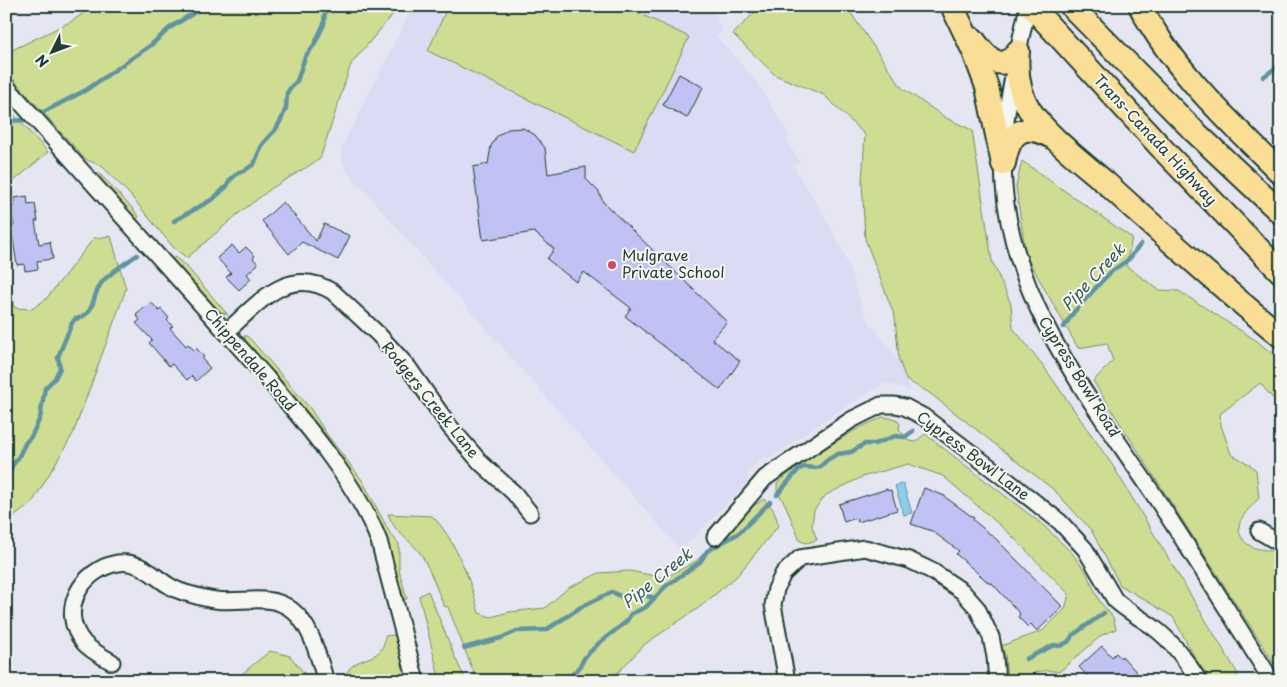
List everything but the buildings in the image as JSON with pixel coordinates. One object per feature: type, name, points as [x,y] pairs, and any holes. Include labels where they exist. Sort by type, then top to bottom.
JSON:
[{"type":"highway","name":"Trans-Canada Highway","points":[[1030,6],[1161,148],[1281,272]]},
{"type":"highway","name":"Trans-Canada Highway","points":[[1071,6],[1193,130],[1281,213]]},
{"type":"highway","points":[[1140,6],[1163,44],[1186,73],[1281,174]]},
{"type":"highway","points":[[953,8],[978,46],[994,60],[1003,63],[1008,62],[1018,51]]},
{"type":"highway","points":[[953,8],[974,52],[987,87],[1003,164]]},
{"type":"highway","points":[[1018,51],[1017,73],[1022,97],[1034,117],[1208,274],[1281,336]]},
{"type":"highway","points":[[1003,164],[1007,146],[1011,139],[1016,133],[1023,130],[1037,130],[1059,141]]},
{"type":"street","name":"Cypress Bowl Road","points":[[1030,6],[1018,51],[1008,105],[1003,164],[1007,208],[1018,259],[1050,335],[1064,359],[1191,552],[1272,681]]},
{"type":"street","name":"Chippendale Road","points":[[6,86],[226,332],[303,423],[348,484],[364,509],[379,541],[416,681]]},
{"type":"street","name":"Rodgers Creek Lane","points":[[226,332],[268,295],[284,285],[301,281],[325,287],[333,292],[393,350],[422,386],[450,427],[482,463],[514,493],[530,513]]},
{"type":"street","name":"Cypress Bowl Lane","points":[[715,537],[765,478],[851,420],[881,405],[895,404],[924,417],[1060,522],[1085,549],[1115,600],[1122,607],[1155,628],[1181,652],[1199,681]]},
{"type":"street","points":[[1259,531],[1281,544]]},
{"type":"street","points":[[787,681],[773,606],[776,589],[783,574],[800,558],[864,548],[909,560],[932,571],[962,591],[977,608],[991,637],[996,657],[997,681]]},
{"type":"street","points":[[112,662],[93,651],[84,643],[77,633],[72,611],[76,592],[82,583],[108,565],[120,562],[141,566],[170,586],[191,594],[215,600],[262,600],[275,601],[285,605],[300,617],[307,627],[326,681]]},
{"type":"shaded area","points":[[413,6],[715,6],[717,22],[723,30],[716,37],[755,79],[790,136],[786,140],[800,162],[793,166],[823,213],[844,254],[866,318],[899,360],[910,390],[885,383],[829,417],[772,457],[767,459],[760,458],[747,474],[749,481],[689,542],[679,548],[346,170],[342,160],[341,149]]},
{"type":"green space","points":[[94,6],[400,6],[351,64],[320,159],[272,188],[238,214],[187,258],[173,247],[130,195],[103,167],[85,159],[6,71],[6,53],[72,21]]},
{"type":"green space","points":[[448,6],[624,6],[689,37],[634,151],[428,51]]},
{"type":"green space","points":[[761,6],[846,6],[902,88],[946,118],[972,130],[992,261],[1011,304],[1013,328],[1042,364],[1113,466],[1238,674],[1235,681],[1213,681],[1199,665],[1173,617],[1120,585],[1091,530],[1054,490],[928,392],[906,380],[899,360],[895,317],[865,239],[862,181],[865,135],[824,95],[775,75],[733,34]]},
{"type":"green space","points":[[6,106],[48,152],[6,188]]},
{"type":"green space","points":[[1022,161],[1132,238],[1126,266],[1159,290],[1179,291],[1257,341],[1281,361],[1281,408],[1260,383],[1220,414],[1221,425],[1231,454],[1256,470],[1259,498],[1243,516],[1239,532],[1243,540],[1249,545],[1272,551],[1281,556],[1281,674],[1093,381],[1113,361],[1107,343],[1078,348],[1026,256],[1016,187]]},
{"type":"green space","points":[[98,172],[139,217],[136,219],[95,174]]},
{"type":"green space","points":[[111,236],[126,289],[73,434],[32,503],[6,523],[6,288],[15,308],[32,309],[46,299],[94,238]]},
{"type":"green space","points":[[175,257],[187,267],[228,315],[219,311],[172,259]]},
{"type":"green space","points":[[244,336],[247,336],[252,341],[310,408],[328,436],[362,480],[390,533],[399,544],[399,570],[407,599],[404,600],[385,535],[367,498],[300,405],[246,341]]},
{"type":"green space","points":[[883,417],[896,419],[900,424],[899,429],[909,441],[915,442],[925,434],[1043,525],[1072,553],[1086,572],[1100,602],[1113,617],[1116,629],[1102,635],[1059,672],[1039,672],[1021,681],[1007,681],[1005,655],[1001,646],[1042,631],[1065,609],[1069,594],[1010,534],[943,476],[908,464],[862,477],[826,495],[814,510],[812,526],[817,540],[806,543],[800,541],[785,504],[777,491],[777,484],[801,463],[855,430]]},
{"type":"green space","points":[[1281,487],[1281,522],[1275,500]]},
{"type":"green space","points":[[764,499],[773,509],[779,525],[736,577],[700,607],[645,644],[610,681],[477,681],[448,607],[444,606],[422,556],[399,532],[388,514],[432,516],[455,548],[472,588],[479,613],[491,617],[509,612],[545,608],[568,588],[599,573],[630,571],[665,578],[696,561],[756,504]]},
{"type":"green space","points":[[428,591],[466,681],[440,681],[419,596]]},
{"type":"green space","points":[[395,635],[407,681],[343,681],[347,671],[353,665],[379,652],[383,646],[385,636]]},
{"type":"green space","points":[[270,651],[290,656],[304,673],[305,681],[233,681]]},
{"type":"water","points":[[903,483],[912,513],[904,515],[895,486]]},
{"type":"waterway","points":[[6,121],[28,120],[86,90],[151,45],[171,27],[205,6]]},
{"type":"waterway","points":[[174,221],[213,199],[239,172],[254,164],[263,143],[276,129],[281,120],[286,108],[287,93],[297,81],[305,57],[314,45],[324,24],[327,6]]},
{"type":"waterway","name":"Pipe Creek","points":[[1263,77],[1281,64]]},
{"type":"waterway","name":"Pipe Creek","points":[[1064,327],[1073,313],[1102,281],[1129,259],[1141,244]]},
{"type":"waterway","points":[[6,479],[9,478],[12,466],[31,437],[40,418],[45,388],[55,378],[60,368],[58,357],[72,323],[91,308],[96,292],[103,281],[137,255]]},
{"type":"waterway","name":"Pipe Creek","points":[[777,495],[799,469],[804,467],[816,468],[838,454],[851,452],[865,444],[875,444],[895,436],[905,437],[913,431]]},
{"type":"waterway","name":"Pipe Creek","points":[[565,681],[578,669],[585,657],[599,643],[626,622],[631,614],[646,607],[666,586],[700,562],[707,551],[739,533],[770,502]]},
{"type":"waterway","points":[[464,648],[501,638],[517,631],[546,630],[581,607],[612,592],[622,597],[639,594],[655,598]]},
{"type":"waterway","name":"Pipe Creek","points":[[1026,659],[1054,645],[1060,646],[1068,642],[1073,635],[1104,613]]},
{"type":"place","name":"Mulgrave Private School","points":[[612,265]]}]
